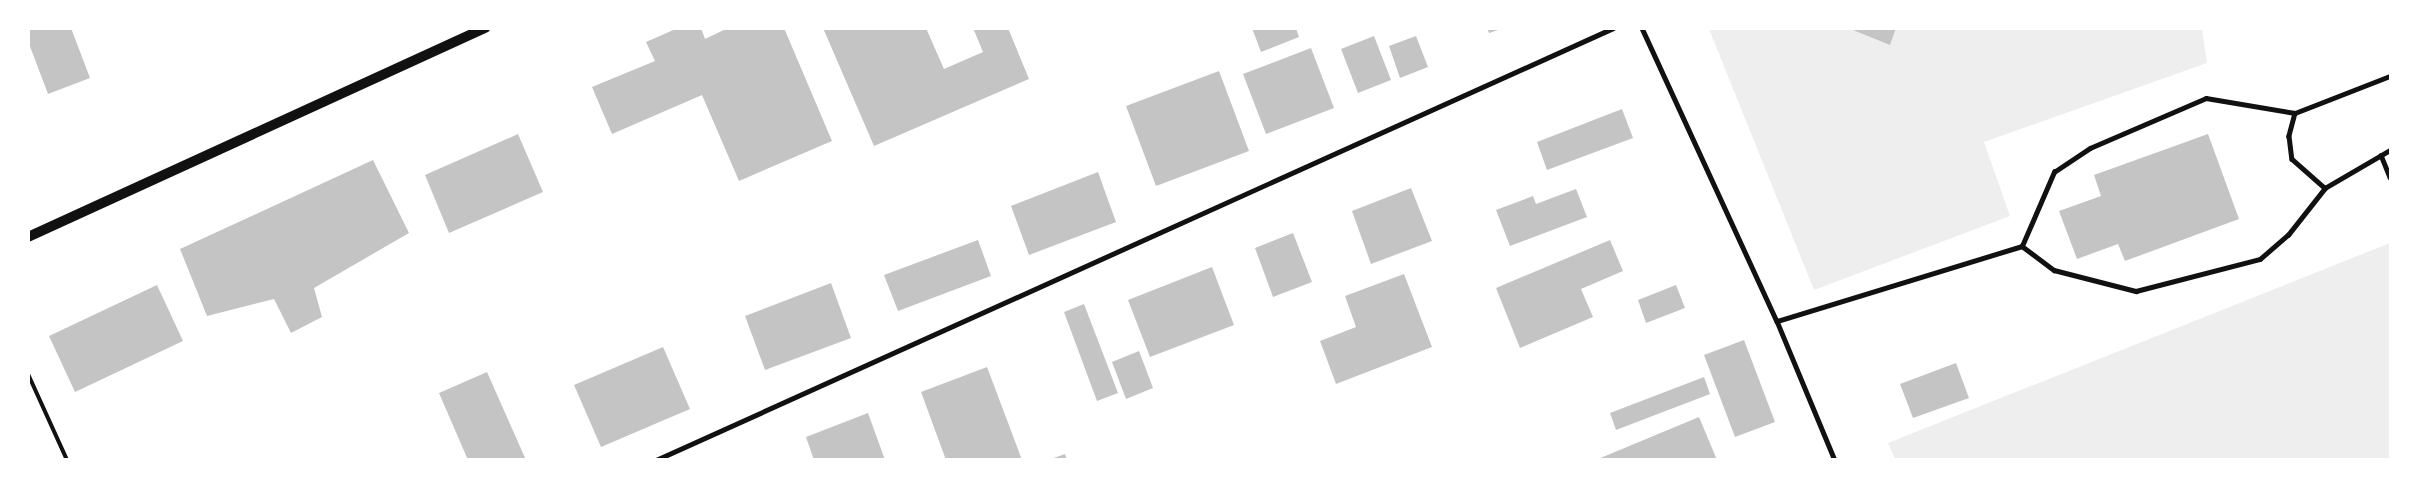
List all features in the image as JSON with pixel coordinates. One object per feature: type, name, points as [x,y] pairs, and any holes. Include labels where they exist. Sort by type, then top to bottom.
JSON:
[{"type":"street","points":[[28,237],[484,28]]},
{"type":"lane","points":[[656,459],[1613,28]]},
{"type":"lane","points":[[1642,28],[1776,321],[1835,459]]},
{"type":"lane","points":[[1776,321],[2022,246],[2054,172],[2090,148],[2206,98],[2295,113],[2391,76]]},
{"type":"lane","points":[[2295,113],[2289,136],[2292,159],[2325,188]]},
{"type":"lane","points":[[2022,246],[2054,270],[2136,291],[2260,258],[2288,235],[2325,188],[2380,154],[2391,150]]},
{"type":"lane","points":[[2380,154],[2391,177]]},
{"type":"path","points":[[28,374],[67,459]]},
{"type":"shaded area","points":[[1709,29],[2202,29],[2207,63],[1984,142],[2010,216],[1814,290]]},
{"type":"shaded area","points":[[2390,243],[2390,459],[1895,459],[1888,443]]},
{"type":"building","points":[[28,28],[71,28],[90,78],[48,94],[28,41]]},
{"type":"building","points":[[678,28],[701,28],[705,39],[728,28],[784,28],[832,141],[739,181],[702,95],[612,134],[592,87],[655,61],[646,42]]},
{"type":"building","points":[[823,28],[926,28],[944,69],[983,52],[973,28],[1008,28],[1029,79],[874,146]]},
{"type":"building","points":[[1252,28],[1296,28],[1299,37],[1261,52]]},
{"type":"building","points":[[1487,28],[1501,28],[1501,29],[1489,33]]},
{"type":"building","points":[[1848,28],[1896,28],[1890,45]]},
{"type":"building","points":[[1374,36],[1391,80],[1358,93],[1341,49]]},
{"type":"building","points":[[1416,36],[1428,67],[1400,78],[1389,46]]},
{"type":"building","points":[[1311,48],[1334,108],[1266,134],[1243,74]]},
{"type":"building","points":[[1219,71],[1249,151],[1156,186],[1126,106]]},
{"type":"building","points":[[1622,109],[1633,138],[1547,170],[1537,142]]},
{"type":"building","points":[[518,134],[543,192],[449,233],[425,175]]},
{"type":"building","points":[[2208,134],[2239,219],[2125,261],[2118,244],[2077,259],[2059,211],[2101,196],[2094,175]]},
{"type":"building","points":[[373,160],[409,233],[314,288],[322,317],[291,333],[274,299],[207,316],[180,249]]},
{"type":"building","points":[[1098,172],[1116,222],[1029,255],[1011,206]]},
{"type":"building","points":[[1411,188],[1432,241],[1371,264],[1352,211]]},
{"type":"building","points":[[1576,189],[1587,217],[1510,246],[1496,210],[1533,196],[1536,204]]},
{"type":"building","points":[[1293,233],[1312,282],[1273,297],[1255,248]]},
{"type":"building","points":[[978,240],[991,276],[898,311],[884,275]]},
{"type":"building","points":[[1610,240],[1623,271],[1581,289],[1593,317],[1520,348],[1496,288]]},
{"type":"building","points":[[1212,267],[1234,325],[1150,357],[1128,300]]},
{"type":"building","points":[[1404,274],[1432,347],[1336,384],[1320,341],[1356,327],[1345,296]]},
{"type":"building","points":[[831,283],[851,338],[765,370],[745,316]]},
{"type":"building","points":[[157,285],[183,341],[75,392],[49,336]]},
{"type":"building","points":[[1676,285],[1685,308],[1646,323],[1638,300]]},
{"type":"building","points":[[1084,304],[1118,393],[1097,401],[1064,312]]},
{"type":"building","points":[[1744,340],[1775,422],[1735,437],[1704,355]]},
{"type":"building","points":[[663,347],[690,409],[601,447],[574,385]]},
{"type":"building","points":[[1139,351],[1153,388],[1126,399],[1112,362]]},
{"type":"building","points":[[1956,363],[1969,398],[1913,418],[1900,384]]},
{"type":"building","points":[[987,367],[1022,460],[946,460],[921,392]]},
{"type":"building","points":[[487,372],[526,460],[468,460],[439,393]]},
{"type":"building","points":[[1704,377],[1710,394],[1616,430],[1610,413]]},
{"type":"building","points":[[868,413],[885,460],[814,460],[806,437]]},
{"type":"building","points":[[1699,417],[1717,460],[1598,460],[1598,459]]},
{"type":"building","points":[[1065,454],[1067,460],[1051,460],[1051,459]]}]
